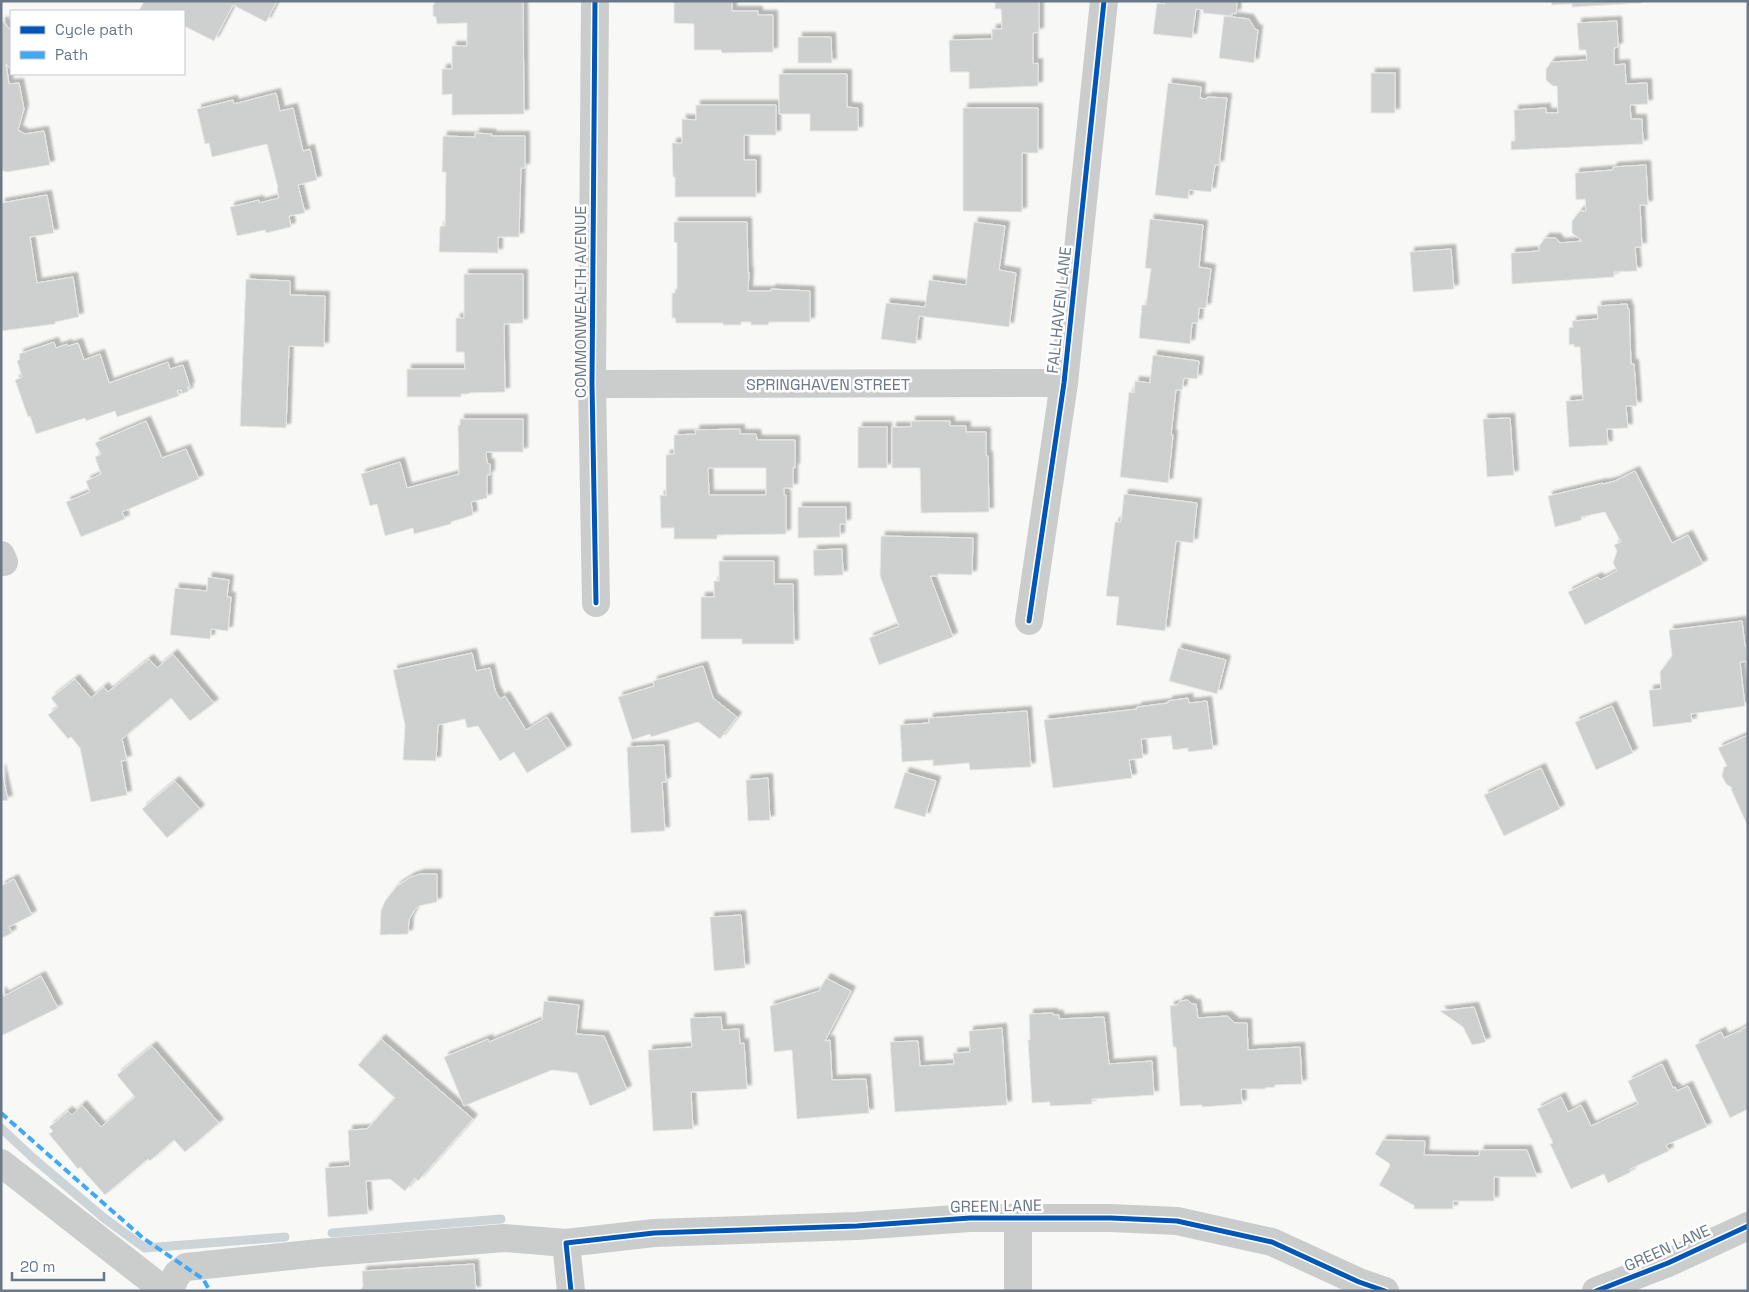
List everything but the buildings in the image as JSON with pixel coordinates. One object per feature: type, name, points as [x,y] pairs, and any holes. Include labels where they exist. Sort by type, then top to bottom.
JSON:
[{"type":"street","name":"COMMONWEALTH AVENUE","points":[[595,1],[592,384],[596,603]]},
{"type":"street","name":"FALLHAVEN LANE","points":[[1029,621],[1064,383],[1104,1]]},
{"type":"street","name":"SPRINGHAVEN STREET","points":[[592,384],[1064,383]]},
{"type":"street","points":[[1,1162],[167,1291]]},
{"type":"street","name":"GREEN LANE","points":[[167,1291],[178,1274],[186,1267],[318,1253],[504,1238],[566,1243],[654,1233],[857,1226],[970,1218],[1111,1218],[1178,1221],[1272,1242],[1359,1282],[1385,1291]]},
{"type":"street","points":[[1018,1218],[1018,1291]]},
{"type":"street","name":"GREEN LANE","points":[[1596,1291],[1668,1263],[1748,1226]]},
{"type":"street","points":[[566,1243],[570,1291]]},
{"type":"waterway","points":[[1,1128],[33,1158],[104,1218],[145,1248],[285,1237]]},
{"type":"waterway","points":[[332,1233],[501,1219]]},
{"type":"marked path","points":[[1,1113],[143,1238],[203,1279],[210,1291]]},
{"type":"cycle path","points":[[595,1],[592,384],[596,603]]},
{"type":"cycle path","points":[[1029,621],[1064,383],[1104,1]]},
{"type":"cycle path","points":[[571,1291],[566,1243],[654,1233],[857,1226],[970,1218],[1111,1218],[1177,1221],[1272,1242],[1359,1282],[1385,1291]]},
{"type":"cycle path","points":[[1596,1291],[1668,1263],[1748,1226]]}]
